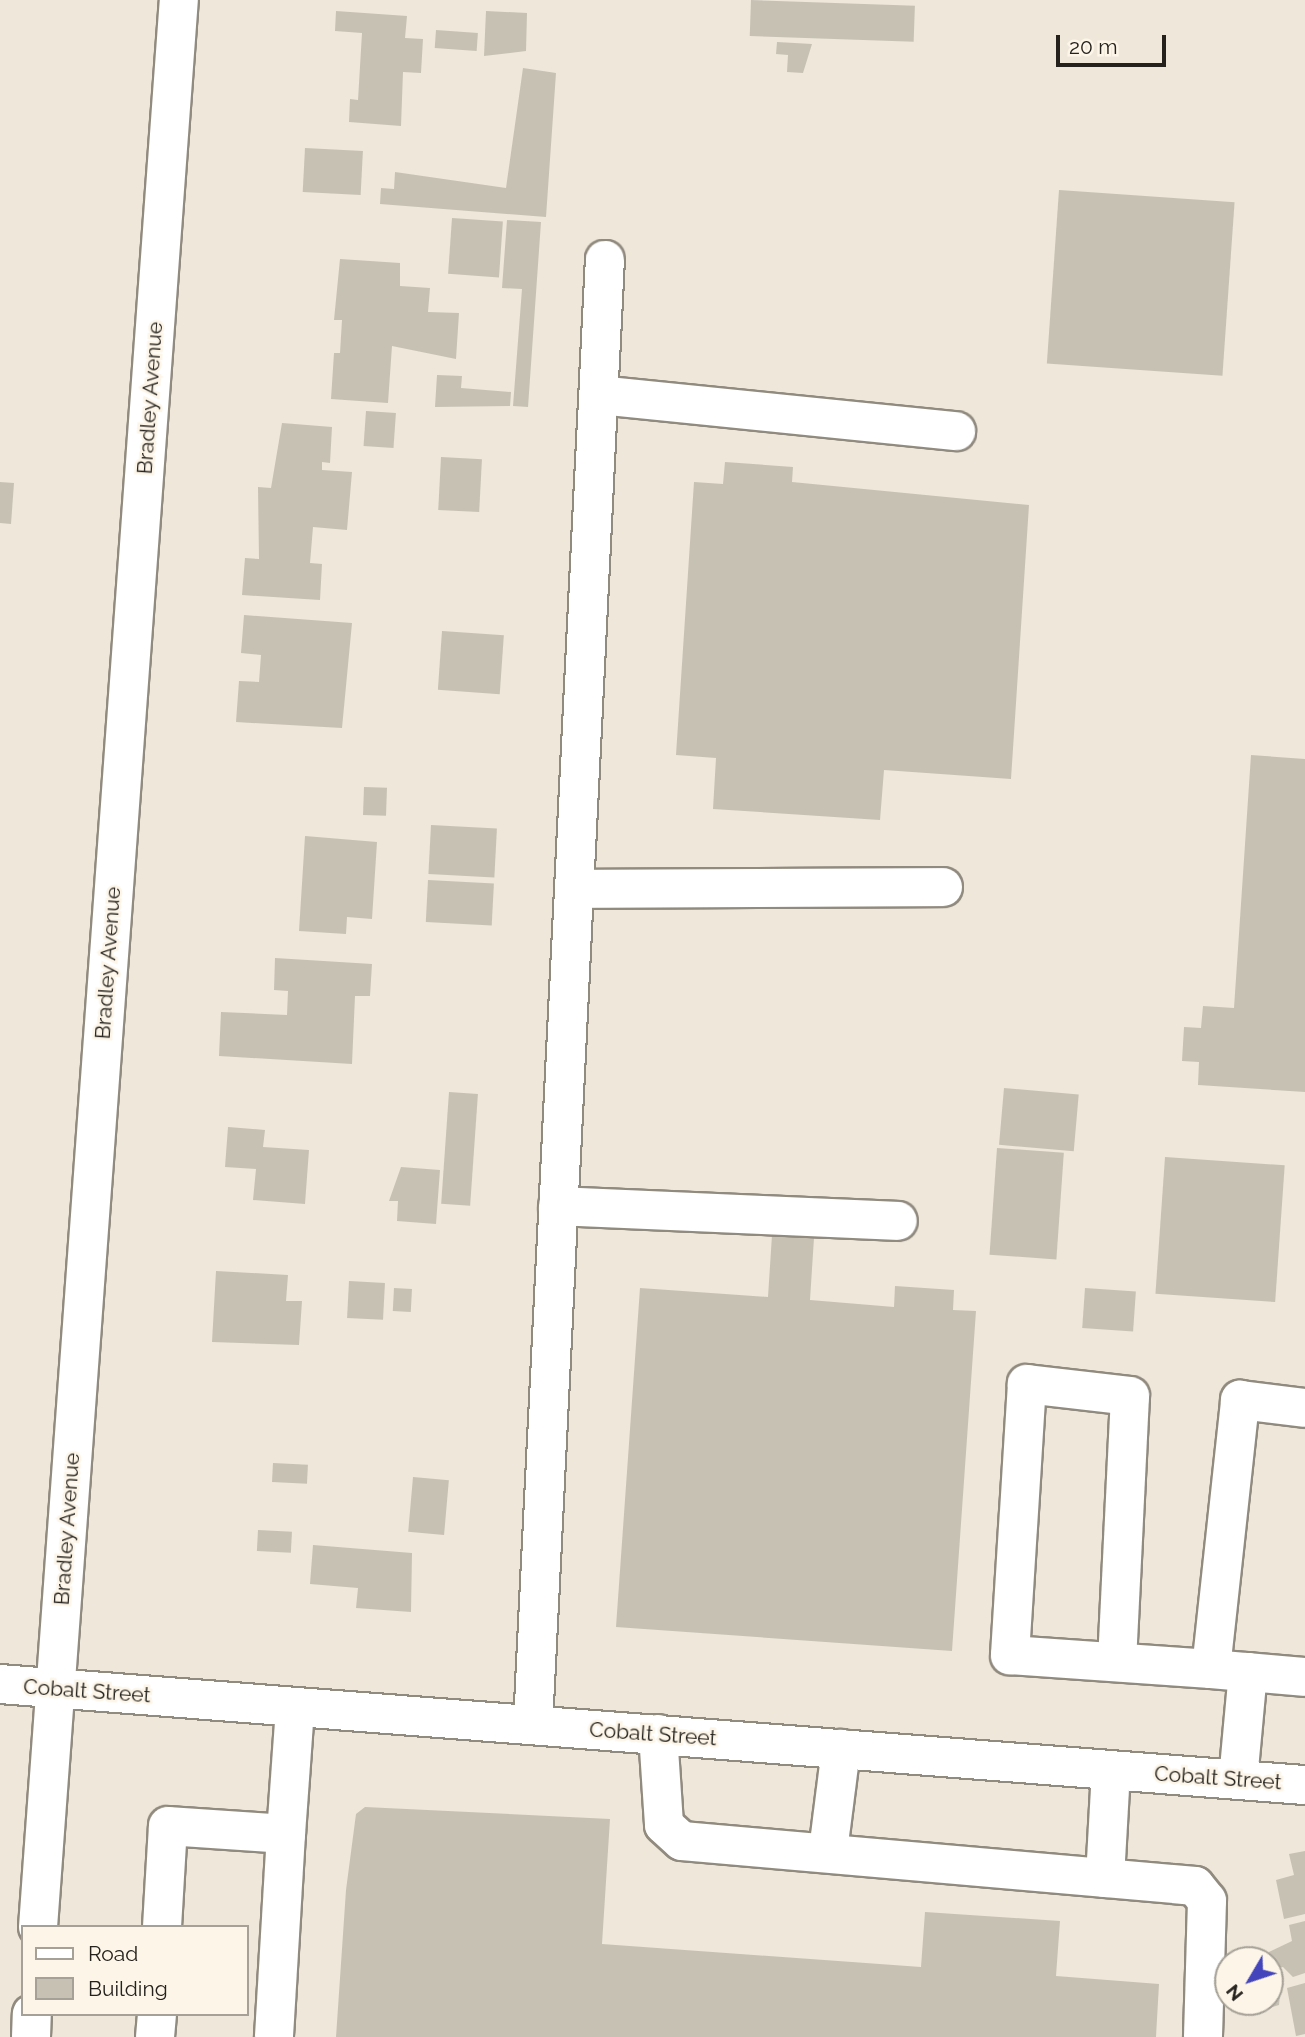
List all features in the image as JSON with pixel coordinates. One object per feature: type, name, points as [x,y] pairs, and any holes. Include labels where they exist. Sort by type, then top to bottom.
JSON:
[{"type":"street","name":"Bradley Avenue","points":[[38,1925],[179,0]]},
{"type":"street","points":[[533,1725],[605,260]]},
{"type":"street","points":[[599,395],[956,431]]},
{"type":"street","points":[[574,889],[943,887]]},
{"type":"street","points":[[558,1206],[898,1221]]},
{"type":"street","points":[[1117,1662],[1130,1396],[1027,1384],[1010,1655],[1305,1677]]},
{"type":"street","points":[[1238,1780],[1230,1670],[1240,1400],[1305,1408]]},
{"type":"street","name":"Cobalt Street","points":[[0,1684],[1305,1785]]},
{"type":"street","points":[[274,2037],[295,1707]]},
{"type":"street","points":[[658,1734],[664,1825],[682,1841],[828,1851],[1195,1886],[1207,1901],[1203,2037]]},
{"type":"street","points":[[828,1851],[841,1749]]},
{"type":"street","points":[[1105,1878],[1111,1770]]},
{"type":"street","points":[[162,1925],[168,1826],[286,1834]]},
{"type":"street","points":[[31,2037],[32,2016]]},
{"type":"street","points":[[155,2037],[157,2016]]},
{"type":"building","points":[[751,0],[915,6],[914,42],[750,36]]},
{"type":"building","points":[[336,11],[407,16],[405,38],[423,39],[421,73],[403,72],[401,126],[349,122],[350,99],[358,100],[362,33],[335,31]]},
{"type":"building","points":[[486,11],[527,13],[526,51],[484,56]]},
{"type":"building","points":[[436,30],[478,33],[477,51],[435,48]]},
{"type":"building","points":[[777,42],[812,44],[803,73],[787,72],[788,55],[776,54]]},
{"type":"building","points":[[523,68],[556,73],[546,217],[380,204],[381,188],[394,189],[395,172],[506,188]]},
{"type":"building","points":[[305,148],[363,151],[361,195],[303,192]]},
{"type":"building","points":[[1059,190],[1235,202],[1222,376],[1047,364]]},
{"type":"building","points":[[452,218],[503,222],[499,277],[448,274]]},
{"type":"building","points":[[507,220],[541,222],[528,407],[513,406],[522,289],[502,288]]},
{"type":"building","points":[[340,259],[400,263],[400,286],[430,288],[428,312],[459,313],[456,359],[392,346],[388,403],[331,399],[334,353],[340,353],[342,320],[334,320]]},
{"type":"building","points":[[437,375],[462,376],[461,388],[511,392],[510,406],[435,407]]},
{"type":"building","points":[[366,411],[396,413],[393,448],[364,446]]},
{"type":"building","points":[[282,423],[332,427],[330,463],[322,462],[322,470],[352,472],[347,530],[313,527],[310,563],[322,564],[320,600],[242,595],[245,558],[259,559],[258,487],[271,488]]},
{"type":"building","points":[[441,457],[482,459],[479,512],[438,510]]},
{"type":"building","points":[[725,462],[793,467],[792,482],[1029,505],[1011,779],[884,770],[880,820],[713,809],[716,758],[676,755],[694,482],[723,484]]},
{"type":"building","points":[[0,482],[14,483],[11,524],[0,523]]},
{"type":"building","points":[[244,615],[352,623],[342,728],[236,722],[239,681],[259,682],[261,655],[241,653]]},
{"type":"building","points":[[442,631],[504,635],[500,694],[438,690]]},
{"type":"building","points":[[1251,755],[1305,759],[1305,1092],[1198,1085],[1199,1062],[1182,1061],[1184,1027],[1201,1028],[1203,1006],[1234,1008]]},
{"type":"building","points":[[364,787],[387,788],[386,816],[363,815]]},
{"type":"building","points":[[431,825],[497,828],[494,877],[428,874]]},
{"type":"building","points":[[305,836],[377,842],[372,919],[347,917],[346,934],[299,931]]},
{"type":"building","points":[[428,880],[494,883],[492,925],[426,922]]},
{"type":"building","points":[[275,958],[372,964],[370,996],[355,996],[352,1064],[219,1056],[221,1012],[287,1015],[288,991],[274,990]]},
{"type":"building","points":[[1004,1088],[1079,1095],[1074,1151],[999,1145]]},
{"type":"building","points":[[449,1092],[478,1094],[470,1206],[441,1204]]},
{"type":"building","points":[[228,1127],[265,1130],[263,1147],[309,1150],[305,1204],[253,1200],[256,1169],[225,1167]]},
{"type":"building","points":[[997,1148],[1064,1153],[1056,1259],[990,1255]]},
{"type":"building","points":[[1165,1157],[1285,1165],[1275,1302],[1155,1294]]},
{"type":"building","points":[[401,1167],[440,1170],[436,1224],[397,1221],[398,1201],[389,1201]]},
{"type":"building","points":[[772,1235],[814,1238],[810,1300],[894,1307],[895,1286],[954,1290],[953,1310],[976,1311],[952,1651],[616,1627],[640,1288],[768,1297]]},
{"type":"building","points":[[216,1271],[288,1275],[286,1301],[302,1301],[299,1345],[212,1342]]},
{"type":"building","points":[[349,1281],[385,1283],[383,1320],[347,1318]]},
{"type":"building","points":[[394,1288],[412,1289],[411,1312],[393,1311]]},
{"type":"building","points":[[1085,1288],[1136,1292],[1133,1331],[1082,1328]]},
{"type":"building","points":[[273,1463],[308,1465],[307,1484],[272,1482]]},
{"type":"building","points":[[413,1477],[449,1480],[444,1535],[408,1532]]},
{"type":"building","points":[[258,1530],[292,1532],[291,1553],[257,1551]]},
{"type":"building","points":[[313,1545],[412,1553],[411,1612],[356,1608],[358,1588],[310,1584]]},
{"type":"building","points":[[365,1807],[610,1819],[602,1944],[921,1967],[925,1912],[1060,1921],[1056,1976],[1159,1984],[1156,2037],[336,2037],[346,1890],[356,1814]]},
{"type":"building","points":[[1305,1851],[1305,1914],[1284,1919],[1276,1880],[1294,1875],[1289,1854]]},
{"type":"building","points":[[1305,1921],[1305,1973],[1293,1977],[1284,1968],[1284,1946],[1282,1946],[1292,1941],[1289,1925]]},
{"type":"building","points":[[1305,1983],[1305,2034],[1296,2036],[1287,1988]]}]
